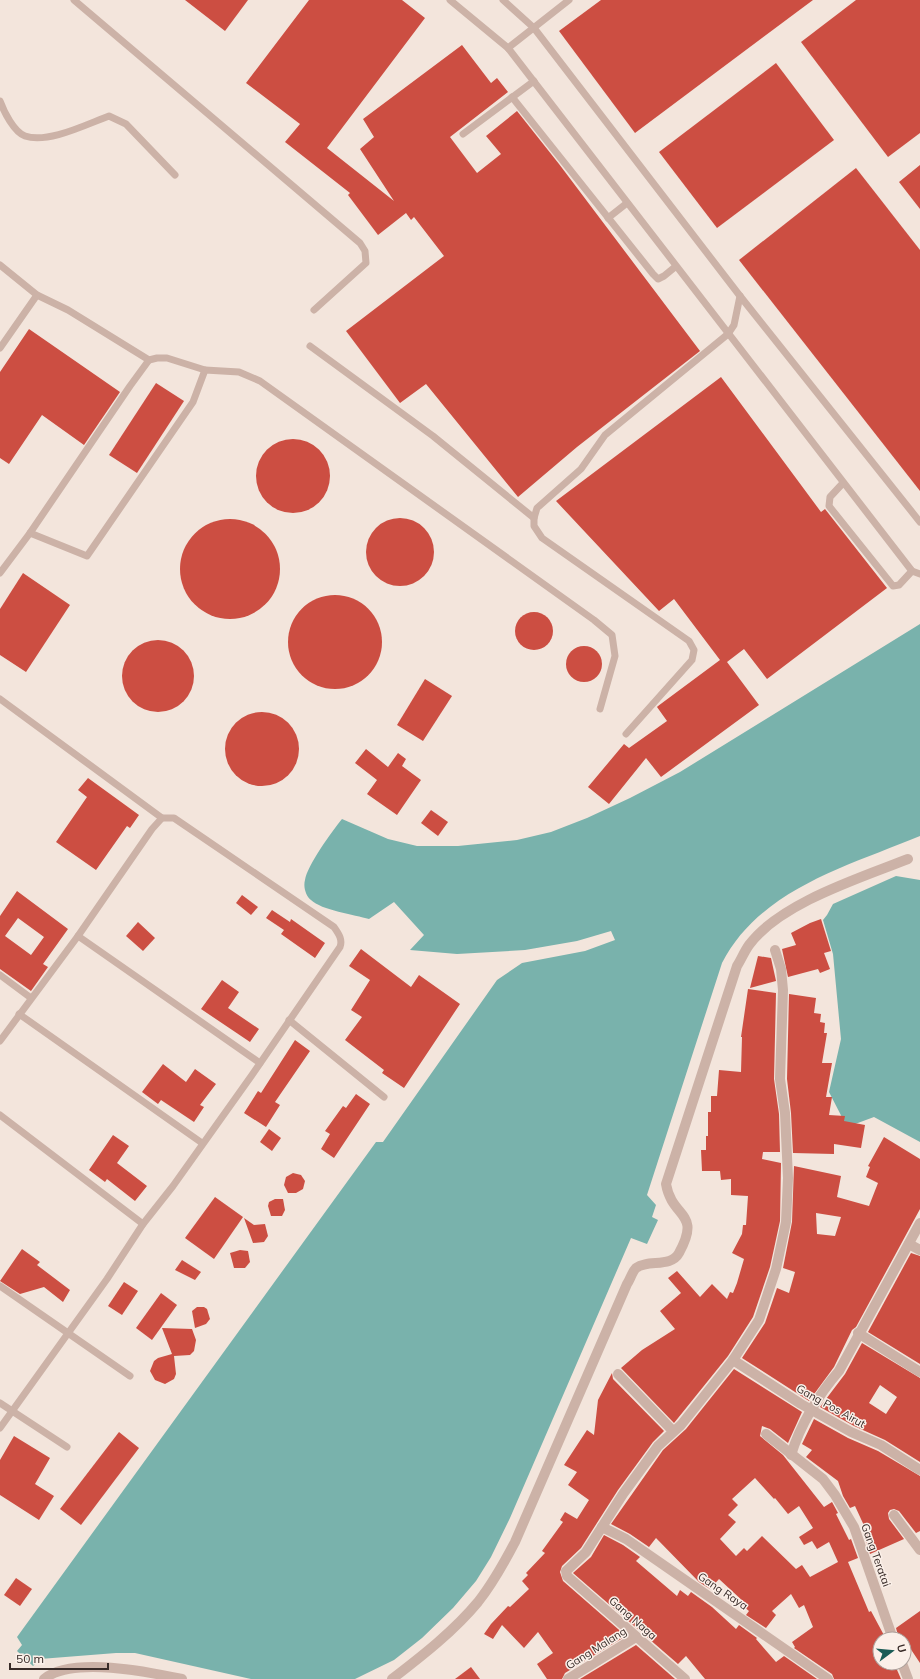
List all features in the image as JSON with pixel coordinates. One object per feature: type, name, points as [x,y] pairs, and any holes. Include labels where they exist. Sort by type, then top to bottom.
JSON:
[{"type":"street","points":[[392,1679],[450,1632],[478,1602],[498,1575],[515,1542],[627,1284],[636,1269],[643,1265],[674,1259],[678,1254],[688,1233],[688,1224],[668,1196],[666,1184],[737,966],[749,945],[766,928],[812,898],[908,859]]},
{"type":"street","points":[[602,1527],[623,1494],[658,1446],[699,1402],[733,1360],[759,1320],[776,1269],[786,1222],[787,1151],[785,1112],[780,1079],[783,990],[775,950]]},
{"type":"street","points":[[791,1455],[797,1435],[813,1410],[821,1392],[839,1371],[858,1333],[920,1223]]},
{"type":"street","points":[[909,1244],[920,1250]]},
{"type":"street","points":[[858,1333],[920,1372]]},
{"type":"street","name":"Gang Pos Airut","points":[[733,1360],[778,1390],[851,1432],[881,1445],[920,1470]]},
{"type":"street","points":[[618,1374],[673,1431]]},
{"type":"street","name":"Gang Teratai","points":[[766,1434],[823,1479],[854,1527],[890,1631]]},
{"type":"street","points":[[894,1515],[920,1550]]},
{"type":"street","name":"Gang Naga","points":[[602,1527],[586,1552],[566,1573],[636,1637],[685,1679]]},
{"type":"street","name":"Gang Raya","points":[[602,1527],[626,1539],[828,1679]]},
{"type":"street","name":"Gang Malang","points":[[568,1679],[636,1637]]},
{"type":"street","points":[[44,1679],[59,1672],[109,1667],[137,1669],[182,1679]]},
{"type":"lane","points":[[74,0],[360,243],[365,251],[366,263],[314,310]]},
{"type":"lane","points":[[450,0],[508,48],[912,571],[920,574]]},
{"type":"lane","points":[[503,0],[534,28],[740,296],[920,522]]},
{"type":"lane","points":[[508,48],[569,0]]},
{"type":"lane","points":[[463,134],[534,81]]},
{"type":"lane","points":[[512,97],[658,279],[664,276],[675,266]]},
{"type":"lane","points":[[0,101],[6,116],[24,136],[44,138],[109,116],[126,124],[175,175]]},
{"type":"lane","points":[[608,218],[627,203]]},
{"type":"lane","points":[[0,265],[37,295],[68,310],[149,360]]},
{"type":"lane","points":[[0,348],[37,295]]},
{"type":"lane","points":[[626,734],[692,660],[694,650],[689,641],[542,538],[534,526],[534,518],[537,508],[581,469],[605,435],[728,334],[734,325],[740,296]]},
{"type":"lane","points":[[310,346],[432,436],[534,518]]},
{"type":"lane","points":[[0,573],[30,533],[149,360],[167,358],[205,370],[239,372],[260,381],[594,620],[612,635],[615,656],[600,709]]},
{"type":"lane","points":[[30,533],[87,556],[192,402],[205,370]]},
{"type":"lane","points":[[844,483],[830,497],[829,506],[893,586],[899,585],[912,571]]},
{"type":"lane","points":[[0,699],[162,818],[174,818],[334,927],[340,935],[342,942],[260,1063],[173,1186],[143,1224],[107,1279],[0,1428]]},
{"type":"lane","points":[[0,1041],[78,936],[152,829],[162,818]]},
{"type":"lane","points":[[78,936],[260,1063]]},
{"type":"lane","points":[[0,975],[31,998]]},
{"type":"lane","points":[[19,1014],[202,1143]]},
{"type":"lane","points":[[289,1020],[384,1096]]},
{"type":"lane","points":[[0,1115],[143,1224]]},
{"type":"lane","points":[[0,1286],[130,1376]]},
{"type":"lane","points":[[0,1403],[67,1447]]},
{"type":"water","points":[[920,624],[920,836],[836,870],[808,883],[782,898],[759,916],[738,938],[722,963],[647,1195],[656,1205],[652,1217],[658,1220],[647,1244],[631,1238],[510,1518],[491,1557],[476,1581],[453,1608],[422,1638],[394,1660],[355,1679],[251,1679],[135,1653],[40,1659],[33,1666],[17,1651],[22,1645],[17,1637],[376,1142],[383,1142],[497,980],[522,963],[585,951],[615,940],[611,931],[577,941],[525,950],[457,954],[410,950],[424,935],[394,902],[369,919],[322,907],[311,900],[306,894],[304,883],[310,866],[326,840],[342,819],[388,839],[417,846],[458,846],[517,840],[551,832],[587,818],[630,798],[680,772]]},
{"type":"water","points":[[896,876],[920,880],[920,1142],[874,1117],[847,1127],[829,1092],[841,1039],[833,954],[823,920],[833,904]]},
{"type":"building","points":[[185,0],[248,0],[225,31]]},
{"type":"building","points":[[309,0],[402,0],[425,18],[327,148],[394,201],[360,149],[374,137],[363,119],[462,45],[491,83],[497,78],[508,92],[450,137],[477,173],[501,154],[486,136],[517,111],[559,164],[700,351],[577,447],[518,497],[426,384],[400,403],[346,331],[444,256],[414,217],[411,220],[406,213],[378,235],[348,195],[350,193],[285,142],[300,124],[246,83]]},
{"type":"building","points":[[601,0],[813,0],[635,133],[559,31]]},
{"type":"building","points":[[856,0],[920,0],[920,133],[888,157],[801,42]]},
{"type":"building","points":[[776,63],[834,140],[717,228],[659,152]]},
{"type":"building","points":[[920,165],[920,209],[899,182]]},
{"type":"building","points":[[856,168],[920,250],[920,491],[739,260]]},
{"type":"building","points":[[29,329],[120,392],[84,445],[42,415],[9,464],[0,458],[0,372]]},
{"type":"building","points":[[721,377],[821,512],[825,509],[887,588],[767,679],[744,649],[727,662],[759,705],[661,777],[646,758],[609,804],[588,787],[624,744],[629,748],[667,721],[657,707],[658,706],[720,660],[674,599],[659,611],[556,501]]},
{"type":"building","points":[[156,383],[184,401],[137,473],[109,455]]},
{"type":"building","points":[[286,439],[300,439],[314,445],[324,455],[330,469],[328,490],[324,497],[314,507],[300,513],[286,513],[272,507],[262,497],[256,483],[256,469],[262,455],[272,445]]},
{"type":"building","points":[[400,518],[413,521],[424,528],[431,539],[434,552],[431,565],[424,576],[413,583],[400,586],[387,583],[376,576],[369,565],[366,552],[369,539],[376,528],[387,521]]},
{"type":"building","points":[[230,519],[249,523],[265,534],[276,550],[280,569],[276,588],[265,604],[249,615],[230,619],[211,615],[195,604],[184,588],[180,569],[184,550],[195,534],[211,523]]},
{"type":"building","points":[[23,573],[70,605],[26,672],[0,655],[0,609]]},
{"type":"building","points":[[335,595],[353,599],[368,609],[378,624],[382,642],[378,660],[368,675],[353,685],[335,689],[317,685],[302,675],[292,660],[288,642],[292,624],[302,609],[317,599]]},
{"type":"building","points":[[530,612],[538,612],[548,617],[552,624],[552,638],[548,645],[538,650],[530,650],[520,645],[518,642],[515,635],[515,627],[520,617],[523,615]]},
{"type":"building","points":[[158,640],[178,646],[188,656],[194,676],[188,696],[178,706],[158,712],[138,706],[128,696],[122,676],[128,656],[138,646]]},
{"type":"building","points":[[588,646],[597,651],[601,657],[601,671],[597,677],[588,682],[580,682],[571,677],[567,671],[566,660],[571,651],[577,647]]},
{"type":"building","points":[[425,679],[452,696],[423,741],[397,725]]},
{"type":"building","points":[[255,712],[269,712],[276,714],[289,722],[297,735],[299,749],[297,763],[289,776],[276,784],[269,786],[255,786],[248,784],[235,776],[227,763],[225,756],[225,742],[227,735],[235,722],[248,714]]},
{"type":"building","points":[[366,749],[388,767],[398,753],[406,759],[402,766],[421,780],[397,815],[367,794],[377,780],[355,763]]},
{"type":"building","points":[[88,778],[139,815],[130,828],[127,826],[96,870],[56,842],[87,797],[78,790]]},
{"type":"building","points":[[431,810],[448,822],[438,836],[421,823]]},
{"type":"building","points":[[17,891],[68,929],[43,964],[48,967],[31,991],[0,969],[0,916]],"holes":[[[18,918],[44,937],[31,955],[5,936]]]},
{"type":"building","points":[[242,895],[258,907],[251,915],[236,903]]},
{"type":"building","points":[[272,910],[290,922],[291,919],[325,943],[315,958],[281,934],[284,930],[266,918]]},
{"type":"building","points":[[821,919],[831,951],[824,953],[830,969],[820,973],[818,969],[788,977],[782,949],[796,945],[791,933]]},
{"type":"building","points":[[138,922],[155,938],[143,951],[126,936]]},
{"type":"building","points":[[361,949],[411,987],[419,975],[460,1004],[404,1088],[382,1073],[384,1070],[345,1040],[362,1017],[351,1010],[370,980],[349,966]]},
{"type":"building","points":[[758,956],[771,958],[776,981],[750,988]]},
{"type":"building","points":[[222,980],[239,992],[228,1008],[259,1029],[250,1042],[201,1009]]},
{"type":"building","points":[[748,989],[776,993],[774,1079],[779,1114],[780,1152],[763,1152],[762,1159],[781,1163],[780,1221],[770,1267],[753,1317],[728,1356],[674,1423],[621,1368],[642,1350],[675,1329],[660,1311],[681,1293],[668,1278],[677,1271],[700,1297],[712,1284],[727,1299],[730,1292],[733,1293],[737,1283],[744,1259],[732,1253],[742,1234],[743,1225],[746,1225],[748,1196],[731,1195],[731,1179],[721,1180],[720,1171],[702,1171],[701,1150],[706,1150],[706,1136],[708,1136],[708,1112],[711,1112],[711,1096],[717,1096],[719,1070],[741,1072],[741,1037]]},
{"type":"building","points":[[789,994],[816,998],[814,1013],[821,1014],[820,1022],[825,1023],[824,1033],[827,1033],[822,1063],[832,1063],[826,1097],[832,1097],[829,1115],[845,1116],[844,1121],[865,1125],[861,1148],[834,1144],[834,1154],[793,1153],[791,1113],[787,1079]]},
{"type":"building","points":[[295,1040],[310,1051],[275,1102],[280,1105],[266,1127],[244,1113],[258,1091],[261,1093]]},
{"type":"building","points":[[163,1064],[186,1082],[195,1069],[216,1084],[200,1105],[204,1107],[194,1122],[161,1100],[158,1104],[142,1092]]},
{"type":"building","points":[[356,1094],[370,1104],[334,1158],[321,1149],[330,1134],[325,1131],[343,1106],[346,1108]]},
{"type":"building","points":[[269,1129],[281,1138],[272,1151],[260,1142]]},
{"type":"building","points":[[113,1135],[129,1146],[117,1163],[147,1186],[135,1201],[107,1179],[105,1182],[89,1170]]},
{"type":"building","points":[[884,1137],[920,1159],[920,1209],[856,1327],[852,1330],[834,1367],[809,1401],[742,1358],[765,1323],[777,1288],[789,1293],[795,1272],[783,1268],[792,1222],[794,1166],[841,1176],[837,1197],[869,1206],[878,1183],[866,1177],[870,1167],[868,1166]],"holes":[[[816,1213],[841,1217],[835,1236],[817,1234]]]},
{"type":"building","points":[[293,1173],[301,1175],[305,1181],[303,1189],[296,1193],[288,1193],[284,1185],[286,1177]]},
{"type":"building","points":[[215,1197],[243,1217],[214,1259],[185,1238]]},
{"type":"building","points":[[275,1199],[283,1199],[285,1210],[282,1216],[271,1216],[268,1206],[269,1202]]},
{"type":"building","points":[[244,1218],[254,1225],[265,1224],[268,1236],[264,1242],[253,1243]]},
{"type":"building","points":[[22,1249],[40,1262],[37,1265],[70,1290],[63,1302],[44,1287],[20,1294],[0,1281]]},
{"type":"building","points":[[240,1250],[248,1251],[250,1262],[245,1268],[234,1268],[230,1253]]},
{"type":"building","points":[[911,1253],[920,1256],[920,1364],[868,1332]]},
{"type":"building","points":[[182,1260],[201,1272],[195,1280],[175,1270]]},
{"type":"building","points":[[124,1282],[138,1291],[122,1315],[108,1306]]},
{"type":"building","points":[[161,1293],[177,1305],[152,1340],[136,1328]]},
{"type":"building","points":[[197,1307],[204,1307],[207,1309],[210,1319],[206,1324],[195,1328],[192,1311]]},
{"type":"building","points":[[162,1328],[192,1329],[196,1340],[194,1351],[190,1355],[174,1356],[176,1374],[174,1379],[165,1384],[155,1380],[150,1371],[154,1361],[158,1358],[172,1354]]},
{"type":"building","points":[[862,1343],[920,1378],[920,1462],[885,1440],[854,1426],[820,1407],[845,1374]],"holes":[[[880,1385],[897,1397],[886,1414],[869,1403]]]},
{"type":"building","points":[[734,1369],[802,1412],[788,1443],[770,1429],[762,1426],[760,1436],[783,1455],[824,1507],[832,1502],[838,1513],[836,1514],[849,1540],[851,1539],[858,1558],[848,1562],[869,1612],[871,1611],[882,1631],[872,1631],[872,1671],[898,1671],[901,1679],[834,1679],[832,1674],[794,1648],[795,1647],[792,1642],[813,1627],[804,1605],[799,1608],[791,1594],[772,1611],[776,1615],[766,1628],[746,1615],[749,1611],[743,1606],[745,1603],[719,1579],[710,1589],[699,1582],[656,1538],[649,1547],[630,1534],[611,1524],[663,1450],[686,1429]],"holes":[[[755,1478],[774,1499],[775,1498],[788,1514],[799,1506],[813,1528],[799,1537],[804,1545],[812,1541],[817,1549],[829,1542],[838,1562],[810,1577],[802,1565],[796,1569],[762,1536],[747,1551],[744,1548],[736,1556],[720,1539],[736,1522],[728,1515],[738,1505],[732,1499]]]},
{"type":"building","points":[[612,1373],[613,1379],[664,1431],[653,1442],[618,1490],[581,1548],[562,1566],[560,1572],[563,1581],[626,1636],[565,1673],[562,1679],[547,1679],[537,1664],[553,1653],[538,1632],[524,1648],[502,1625],[493,1639],[484,1634],[508,1606],[510,1607],[529,1589],[522,1581],[528,1575],[526,1573],[545,1553],[542,1551],[563,1522],[560,1520],[565,1512],[577,1519],[589,1500],[568,1485],[577,1472],[564,1465],[587,1430],[594,1435],[598,1400]]},
{"type":"building","points":[[814,1419],[848,1438],[878,1451],[920,1476],[920,1531],[916,1533],[899,1511],[894,1509],[890,1510],[888,1513],[889,1519],[904,1539],[870,1554],[863,1534],[867,1532],[855,1506],[850,1508],[843,1496],[838,1481],[806,1457],[812,1450],[802,1444]]},
{"type":"building","points":[[119,1432],[139,1448],[81,1525],[60,1509]]},
{"type":"building","points":[[14,1436],[50,1458],[35,1484],[54,1496],[39,1520],[0,1495],[0,1460]]},
{"type":"building","points":[[604,1535],[623,1545],[640,1557],[636,1561],[677,1596],[680,1590],[688,1596],[691,1592],[712,1607],[736,1629],[739,1625],[757,1638],[756,1639],[776,1662],[784,1656],[817,1679],[705,1679],[686,1656],[678,1664],[573,1573],[591,1557]]},
{"type":"building","points":[[16,1578],[32,1589],[20,1606],[4,1595]]},
{"type":"building","points":[[920,1611],[920,1663],[912,1651],[912,1631],[897,1631],[896,1628]]},
{"type":"building","points":[[636,1645],[675,1679],[580,1679]]},
{"type":"building","points":[[471,1667],[480,1679],[455,1679]]}]
